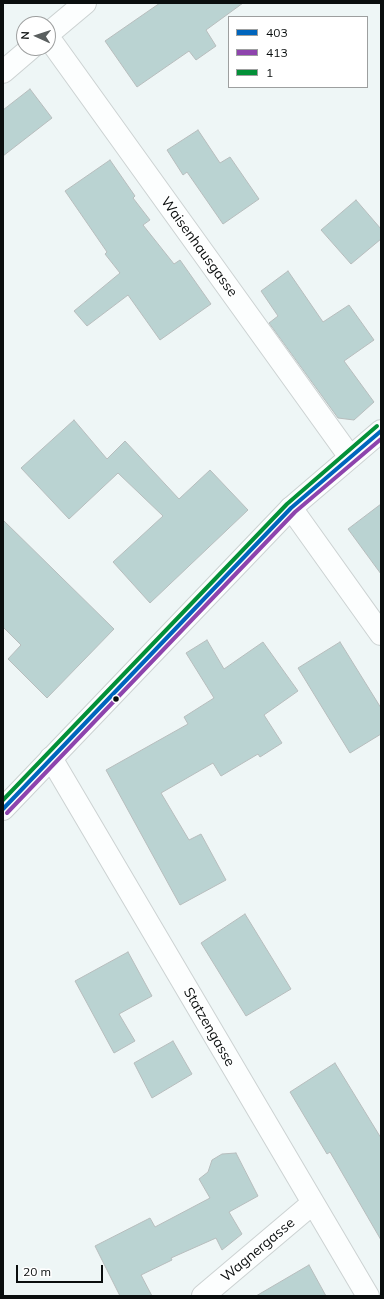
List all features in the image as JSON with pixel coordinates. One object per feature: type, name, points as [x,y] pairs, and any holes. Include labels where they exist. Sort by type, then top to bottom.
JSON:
[{"type":"street","points":[[56,27],[85,3]]},
{"type":"street","name":"Waisenhausgasse","points":[[56,49],[350,457]]},
{"type":"street","points":[[3,72],[22,56]]},
{"type":"street","points":[[3,809],[291,508],[381,431]]},
{"type":"street","points":[[291,508],[381,634]]},
{"type":"street","name":"Statzengasse","points":[[51,758],[368,1296]]},
{"type":"street","name":"Wagnergasse","points":[[203,1296],[313,1204]]},
{"type":"building","points":[[160,3],[243,3],[206,30],[216,46],[196,60],[189,51],[137,87],[105,41]]},
{"type":"building","points":[[30,89],[52,118],[3,156],[3,110]]},
{"type":"building","points":[[198,130],[220,163],[230,157],[259,199],[223,224],[187,172],[183,175],[167,150]]},
{"type":"building","points":[[110,160],[135,196],[133,198],[150,220],[143,225],[174,264],[180,260],[211,304],[160,340],[128,295],[87,326],[74,311],[120,273],[105,254],[107,252],[65,191]]},
{"type":"building","points":[[356,200],[381,229],[381,239],[351,264],[321,230]]},
{"type":"building","points":[[288,271],[323,322],[349,305],[374,340],[344,361],[374,402],[354,420],[338,418],[269,323],[278,316],[261,291]]},
{"type":"building","points":[[74,420],[107,459],[125,441],[179,499],[210,470],[248,510],[150,603],[113,562],[163,516],[118,473],[69,519],[21,468]]},
{"type":"building","points":[[381,504],[381,574],[348,529]]},
{"type":"building","points":[[3,520],[114,629],[47,698],[8,659],[21,645],[3,627]]},
{"type":"building","points":[[207,640],[224,669],[263,642],[298,691],[264,715],[282,743],[260,757],[258,754],[221,776],[213,763],[161,793],[189,840],[201,834],[226,880],[180,905],[106,770],[188,724],[184,717],[214,698],[186,653]]},
{"type":"building","points":[[340,642],[381,708],[381,734],[350,753],[298,668]]},
{"type":"building","points":[[245,914],[291,989],[246,1016],[201,943]]},
{"type":"building","points":[[128,952],[152,996],[119,1014],[135,1041],[114,1053],[75,981]]},
{"type":"building","points":[[173,1041],[192,1074],[152,1098],[134,1063]]},
{"type":"building","points":[[335,1063],[381,1138],[381,1240],[330,1152],[327,1154],[290,1092]]},
{"type":"building","points":[[236,1153],[258,1196],[229,1212],[242,1234],[222,1250],[216,1238],[171,1258],[172,1260],[141,1275],[152,1296],[120,1296],[95,1246],[150,1218],[155,1227],[210,1198],[199,1179],[208,1172],[212,1160],[222,1154]]},
{"type":"building","points":[[309,1265],[326,1296],[256,1296]]},
{"type":"transit line","name":"1","points":[[3,800],[287,504],[377,426]]},
{"type":"transit line","name":"403","points":[[3,809],[291,508],[381,431]]},
{"type":"transit line","name":"413","points":[[7,813],[295,512],[381,439]]}]
